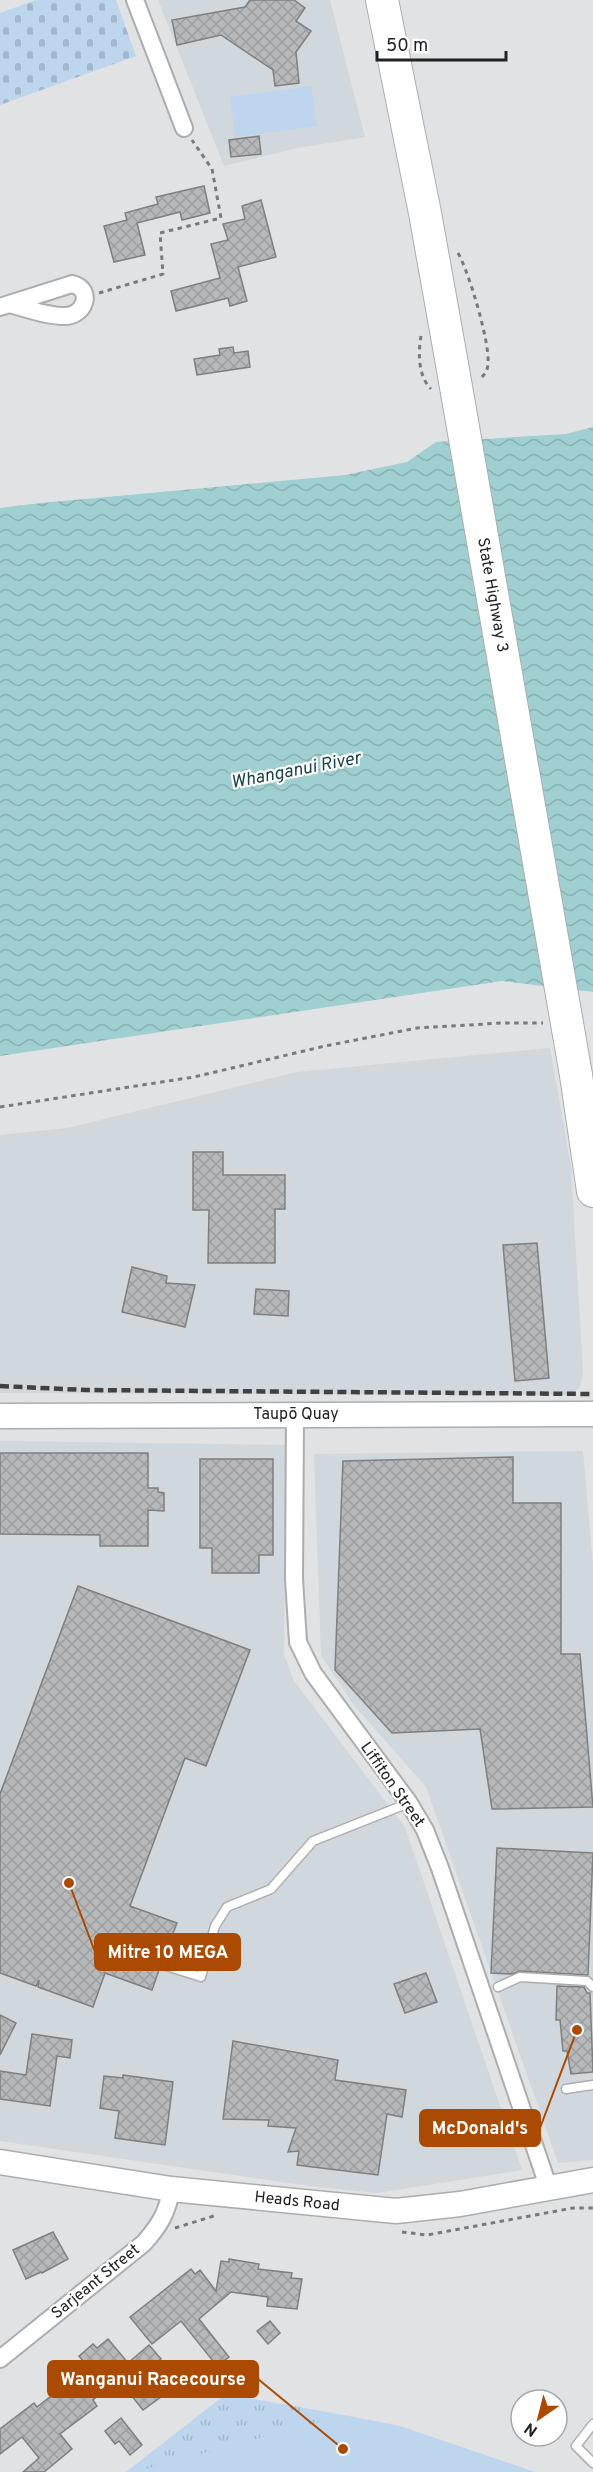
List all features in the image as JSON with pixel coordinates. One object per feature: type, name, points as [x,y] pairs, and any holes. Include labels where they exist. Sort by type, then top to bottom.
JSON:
[{"type":"highway","name":"State Highway 3","points":[[382,0],[425,213],[452,364],[576,1075],[593,1191]]},
{"type":"main road","name":"Taupō Quay","points":[[0,1416],[593,1414]]},
{"type":"main road","name":"Heads Road","points":[[0,2162],[171,2189],[396,2211],[460,2204],[593,2180]]},
{"type":"street","points":[[135,0],[184,128]]},
{"type":"street","points":[[72,284],[78,286],[86,296],[86,303],[78,313],[65,316],[5,305],[72,284]]},
{"type":"street","name":"Liffiton Street","points":[[295,1415],[294,1579],[298,1642],[313,1673],[409,1803],[424,1830],[440,1869],[549,2189]]},
{"type":"street","name":"Sarjeant Street","points":[[0,2360],[144,2243],[160,2225],[168,2205],[171,2189]]},
{"type":"lane","points":[[163,1965],[201,1977],[215,1926],[227,1907],[271,1889],[313,1841],[409,1803]]},
{"type":"lane","points":[[498,1987],[520,1977],[587,1981],[593,1987]]},
{"type":"lane","points":[[566,2089],[593,2085]]},
{"type":"lane","points":[[593,2424],[576,2446],[593,2463]]},
{"type":"path","points":[[86,296],[163,274],[160,233],[221,218],[212,169],[184,128]]},
{"type":"path","points":[[0,1107],[19,1106],[194,1077],[325,1046],[417,1028],[547,1023]]},
{"type":"path","points":[[144,2243],[173,2228],[222,2213]]},
{"type":"shaded area","points":[[158,0],[330,0],[365,137],[298,148],[224,166]]},
{"type":"shaded area","points":[[550,1048],[571,1167],[583,1373],[580,1387],[569,1395],[0,1393],[0,1135],[67,1128],[297,1072]]},
{"type":"shaded area","points":[[0,1441],[286,1445],[284,1654],[294,1681],[405,1827],[522,2170],[377,2193],[309,2186],[0,2141]]},
{"type":"shaded area","points":[[583,1451],[593,1565],[593,2160],[558,2163],[426,1787],[354,1705],[321,1656],[314,1454]]},
{"type":"green space","points":[[36,0],[116,0],[136,56],[0,105],[0,13]]},
{"type":"green space","points":[[311,86],[317,126],[235,137],[230,97]]},
{"type":"green space","points":[[226,2394],[344,2415],[512,2472],[126,2472]]},
{"type":"green space","points":[[344,2415],[400,2426],[535,2472],[134,2472]]},
{"type":"water","name":"Whanganui River","points":[[593,427],[593,992],[502,981],[0,1056],[0,508],[345,475],[407,462],[436,442],[566,434]]},
{"type":"building","points":[[250,0],[294,0],[305,8],[296,21],[311,31],[296,52],[299,83],[275,86],[273,70],[221,35],[177,45],[172,20],[245,7]]},
{"type":"building","points":[[259,136],[261,154],[231,157],[229,140]]},
{"type":"building","points":[[204,186],[210,213],[182,220],[180,212],[137,223],[145,255],[114,262],[104,226],[127,220],[125,213],[158,204],[156,197]]},
{"type":"building","points":[[261,200],[276,257],[238,267],[247,301],[230,306],[228,298],[176,311],[171,291],[220,278],[211,244],[228,240],[223,224],[245,219],[242,206]]},
{"type":"building","points":[[233,347],[234,353],[248,351],[250,367],[197,375],[194,359],[220,355],[219,349]]},
{"type":"building","points":[[193,1152],[223,1152],[223,1175],[285,1175],[285,1209],[275,1209],[275,1263],[208,1263],[209,1210],[193,1210]]},
{"type":"building","points":[[537,1243],[549,1378],[515,1381],[503,1245]]},
{"type":"building","points":[[132,1267],[167,1276],[166,1283],[195,1285],[185,1327],[122,1312]]},
{"type":"building","points":[[256,1289],[289,1291],[288,1316],[254,1314]]},
{"type":"building","points":[[0,1453],[148,1453],[148,1488],[158,1488],[158,1492],[164,1493],[164,1511],[148,1510],[148,1546],[100,1546],[100,1535],[0,1534]]},
{"type":"building","points":[[513,1457],[513,1503],[561,1503],[561,1654],[580,1654],[593,1807],[492,1809],[480,1729],[392,1733],[335,1670],[343,1461]]},
{"type":"building","points":[[200,1459],[273,1459],[273,1555],[259,1555],[259,1573],[212,1573],[212,1548],[200,1548]]},
{"type":"building","points":[[78,1586],[250,1650],[206,1766],[185,1758],[130,1906],[177,1923],[163,1959],[157,1963],[159,1970],[152,1990],[105,1973],[93,2007],[38,1987],[39,1980],[36,1986],[0,1973],[0,1794]]},
{"type":"building","points":[[497,1848],[593,1853],[588,1975],[520,1971],[512,1974],[491,1973]]},
{"type":"building","points":[[426,1973],[437,2002],[405,2013],[394,1984]]},
{"type":"building","points":[[557,1986],[584,1987],[587,1993],[590,1993],[593,2072],[571,2074],[567,2051],[563,2051],[560,2020],[556,2020]]},
{"type":"building","points":[[0,2015],[16,2023],[0,2055]]},
{"type":"building","points":[[32,2034],[72,2040],[70,2058],[57,2056],[50,2106],[0,2099],[0,2071],[26,2075]]},
{"type":"building","points":[[233,2041],[338,2060],[335,2080],[406,2090],[402,2117],[387,2114],[378,2175],[297,2165],[299,2151],[288,2152],[296,2128],[268,2126],[269,2120],[223,2119]]},
{"type":"building","points":[[123,2075],[173,2082],[165,2145],[115,2138],[119,2111],[100,2108],[104,2076],[123,2078]]},
{"type":"building","points":[[53,2232],[68,2259],[26,2279],[13,2250]]},
{"type":"building","points":[[229,2259],[259,2264],[258,2269],[292,2273],[291,2278],[302,2279],[297,2309],[267,2306],[268,2297],[231,2292],[199,2319],[229,2357],[217,2366],[181,2321],[152,2344],[130,2317],[191,2269],[195,2274],[200,2270],[216,2291],[221,2261],[229,2262]]},
{"type":"building","points":[[270,2321],[280,2333],[268,2344],[257,2331]]},
{"type":"building","points":[[108,2339],[128,2363],[149,2345],[161,2359],[147,2370],[165,2394],[143,2410],[118,2379],[93,2400],[97,2406],[60,2434],[72,2449],[44,2472],[23,2472],[39,2458],[22,2437],[0,2454],[0,2429],[34,2403],[37,2407],[85,2369],[79,2356],[93,2344],[97,2348]]},
{"type":"building","points":[[121,2418],[142,2445],[130,2455],[119,2441],[115,2444],[105,2431]]},
{"type":"railway","points":[[0,1386],[86,1390],[593,1394]]},
{"type":"place","name":"Mitre 10 MEGA","points":[[69,1883]]},
{"type":"place","name":"McDonald's","points":[[577,2030]]},
{"type":"place","name":"Wanganui Racecourse","points":[[343,2449]]}]
